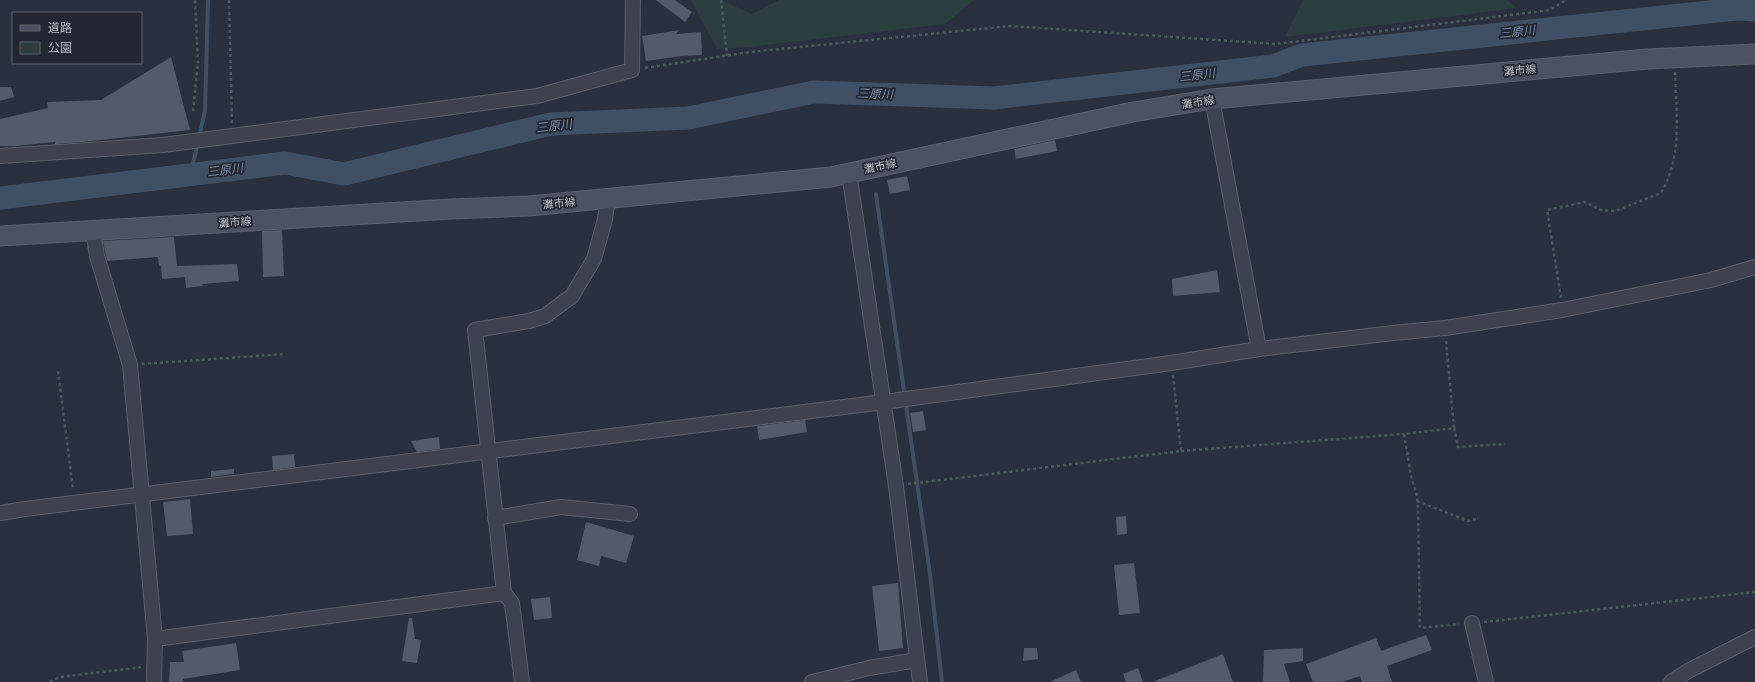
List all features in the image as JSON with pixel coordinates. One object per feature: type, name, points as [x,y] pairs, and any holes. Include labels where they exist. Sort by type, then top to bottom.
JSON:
[{"type":"main road","name":"灘市線","points":[[0,236],[452,209],[528,206],[815,179],[1133,112],[1212,99],[1675,58],[1755,54]]},
{"type":"street","points":[[0,156],[163,145],[536,96],[632,70],[633,0]]},
{"type":"street","points":[[1212,99],[1259,349]]},
{"type":"street","points":[[849,173],[896,486],[920,682]]},
{"type":"street","points":[[522,682],[512,603],[504,593],[475,330],[529,321],[545,316],[572,296],[594,259],[605,219],[608,198]]},
{"type":"street","points":[[93,231],[97,256],[130,365],[155,639],[154,682]]},
{"type":"street","points":[[0,513],[884,402],[1171,364],[1259,349],[1444,328],[1562,310],[1711,280],[1755,267]]},
{"type":"street","points":[[495,518],[561,507],[630,514]]},
{"type":"street","points":[[155,639],[504,593]]},
{"type":"street","points":[[1472,623],[1486,682]]},
{"type":"street","points":[[1671,682],[1688,671],[1755,637]]},
{"type":"street","points":[[812,682],[869,668],[917,660]]},
{"type":"path","points":[[193,111],[198,62],[195,0]]},
{"type":"path","points":[[229,0],[233,136]]},
{"type":"path","points":[[721,0],[727,56]]},
{"type":"path","points":[[632,70],[727,56],[1010,26],[1276,44],[1550,10],[1566,0]]},
{"type":"path","points":[[1562,310],[1548,210],[1585,202],[1601,210],[1615,210],[1661,193],[1670,177],[1677,141],[1675,58]]},
{"type":"path","points":[[1444,328],[1454,428],[1458,447],[1505,444]]},
{"type":"path","points":[[130,365],[285,354]]},
{"type":"path","points":[[1171,364],[1181,451]]},
{"type":"path","points":[[58,371],[75,503]]},
{"type":"path","points":[[896,486],[1181,451],[1404,434],[1454,428]]},
{"type":"path","points":[[1404,434],[1417,501],[1420,628],[1755,592]]},
{"type":"path","points":[[1417,501],[1468,522],[1479,518]]},
{"type":"path","points":[[50,682],[60,678],[154,665]]},
{"type":"green space","points":[[691,0],[721,0],[752,14],[779,0],[974,0],[945,24],[749,47],[717,49]]},
{"type":"green space","points":[[1303,0],[1507,0],[1517,8],[1285,37]]},
{"type":"building","points":[[656,0],[675,0],[692,12],[685,22]]},
{"type":"building","points":[[679,30],[676,34],[701,32],[702,55],[646,61],[642,36]]},
{"type":"building","points":[[171,57],[190,130],[83,142],[55,144],[55,142],[0,146],[0,119],[48,108],[47,102],[101,100]]},
{"type":"building","points":[[0,87],[11,87],[14,97],[0,101]]},
{"type":"building","points":[[1055,140],[1057,151],[1016,159],[1014,149]]},
{"type":"building","points":[[907,176],[910,190],[890,194],[887,180]]},
{"type":"building","points":[[282,230],[284,276],[263,277],[262,231]]},
{"type":"building","points":[[174,237],[177,266],[237,264],[239,281],[202,284],[203,286],[186,288],[185,277],[162,279],[161,266],[159,266],[158,257],[107,261],[103,241]]},
{"type":"building","points":[[1217,270],[1220,292],[1173,296],[1172,279]]},
{"type":"building","points":[[923,411],[926,430],[913,432],[910,413]]},
{"type":"building","points":[[805,420],[807,432],[759,440],[757,426]]},
{"type":"building","points":[[439,437],[440,449],[417,452],[411,441]]},
{"type":"building","points":[[294,454],[295,467],[273,470],[272,456]]},
{"type":"building","points":[[234,469],[234,474],[211,477],[211,471]]},
{"type":"building","points":[[190,499],[193,534],[167,536],[163,502]]},
{"type":"building","points":[[1126,516],[1127,534],[1117,535],[1116,517]]},
{"type":"building","points":[[586,522],[634,536],[626,563],[601,556],[599,566],[577,560]]},
{"type":"building","points":[[1134,563],[1140,613],[1119,615],[1114,565]]},
{"type":"building","points":[[898,583],[903,648],[879,651],[872,586]]},
{"type":"building","points":[[550,597],[552,618],[534,620],[531,599]]},
{"type":"building","points":[[409,618],[412,618],[415,639],[421,640],[417,663],[402,661]]},
{"type":"building","points":[[1426,635],[1432,650],[1387,666],[1392,682],[1362,682],[1360,676],[1342,682],[1313,682],[1306,664],[1376,638],[1381,651]]},
{"type":"building","points":[[236,643],[240,670],[183,679],[183,682],[169,682],[170,662],[184,662],[182,651]]},
{"type":"building","points":[[1024,648],[1037,648],[1038,659],[1023,661]]},
{"type":"building","points":[[1303,648],[1303,661],[1284,664],[1290,682],[1263,682],[1264,650]]},
{"type":"building","points":[[1223,654],[1233,682],[1155,682],[1155,681]]},
{"type":"building","points":[[1138,668],[1143,682],[1126,682],[1123,674]]},
{"type":"building","points":[[1076,670],[1081,682],[1050,682]]},
{"type":"waterway","points":[[199,137],[205,111],[208,0]]},
{"type":"waterway","name":"三原川","points":[[0,198],[285,163],[344,174],[551,124],[688,118],[814,92],[994,98],[1273,66],[1302,55],[1737,9],[1755,10]]},
{"type":"waterway","points":[[190,175],[198,143]]},
{"type":"waterway","points":[[876,194],[930,574],[942,682]]}]
